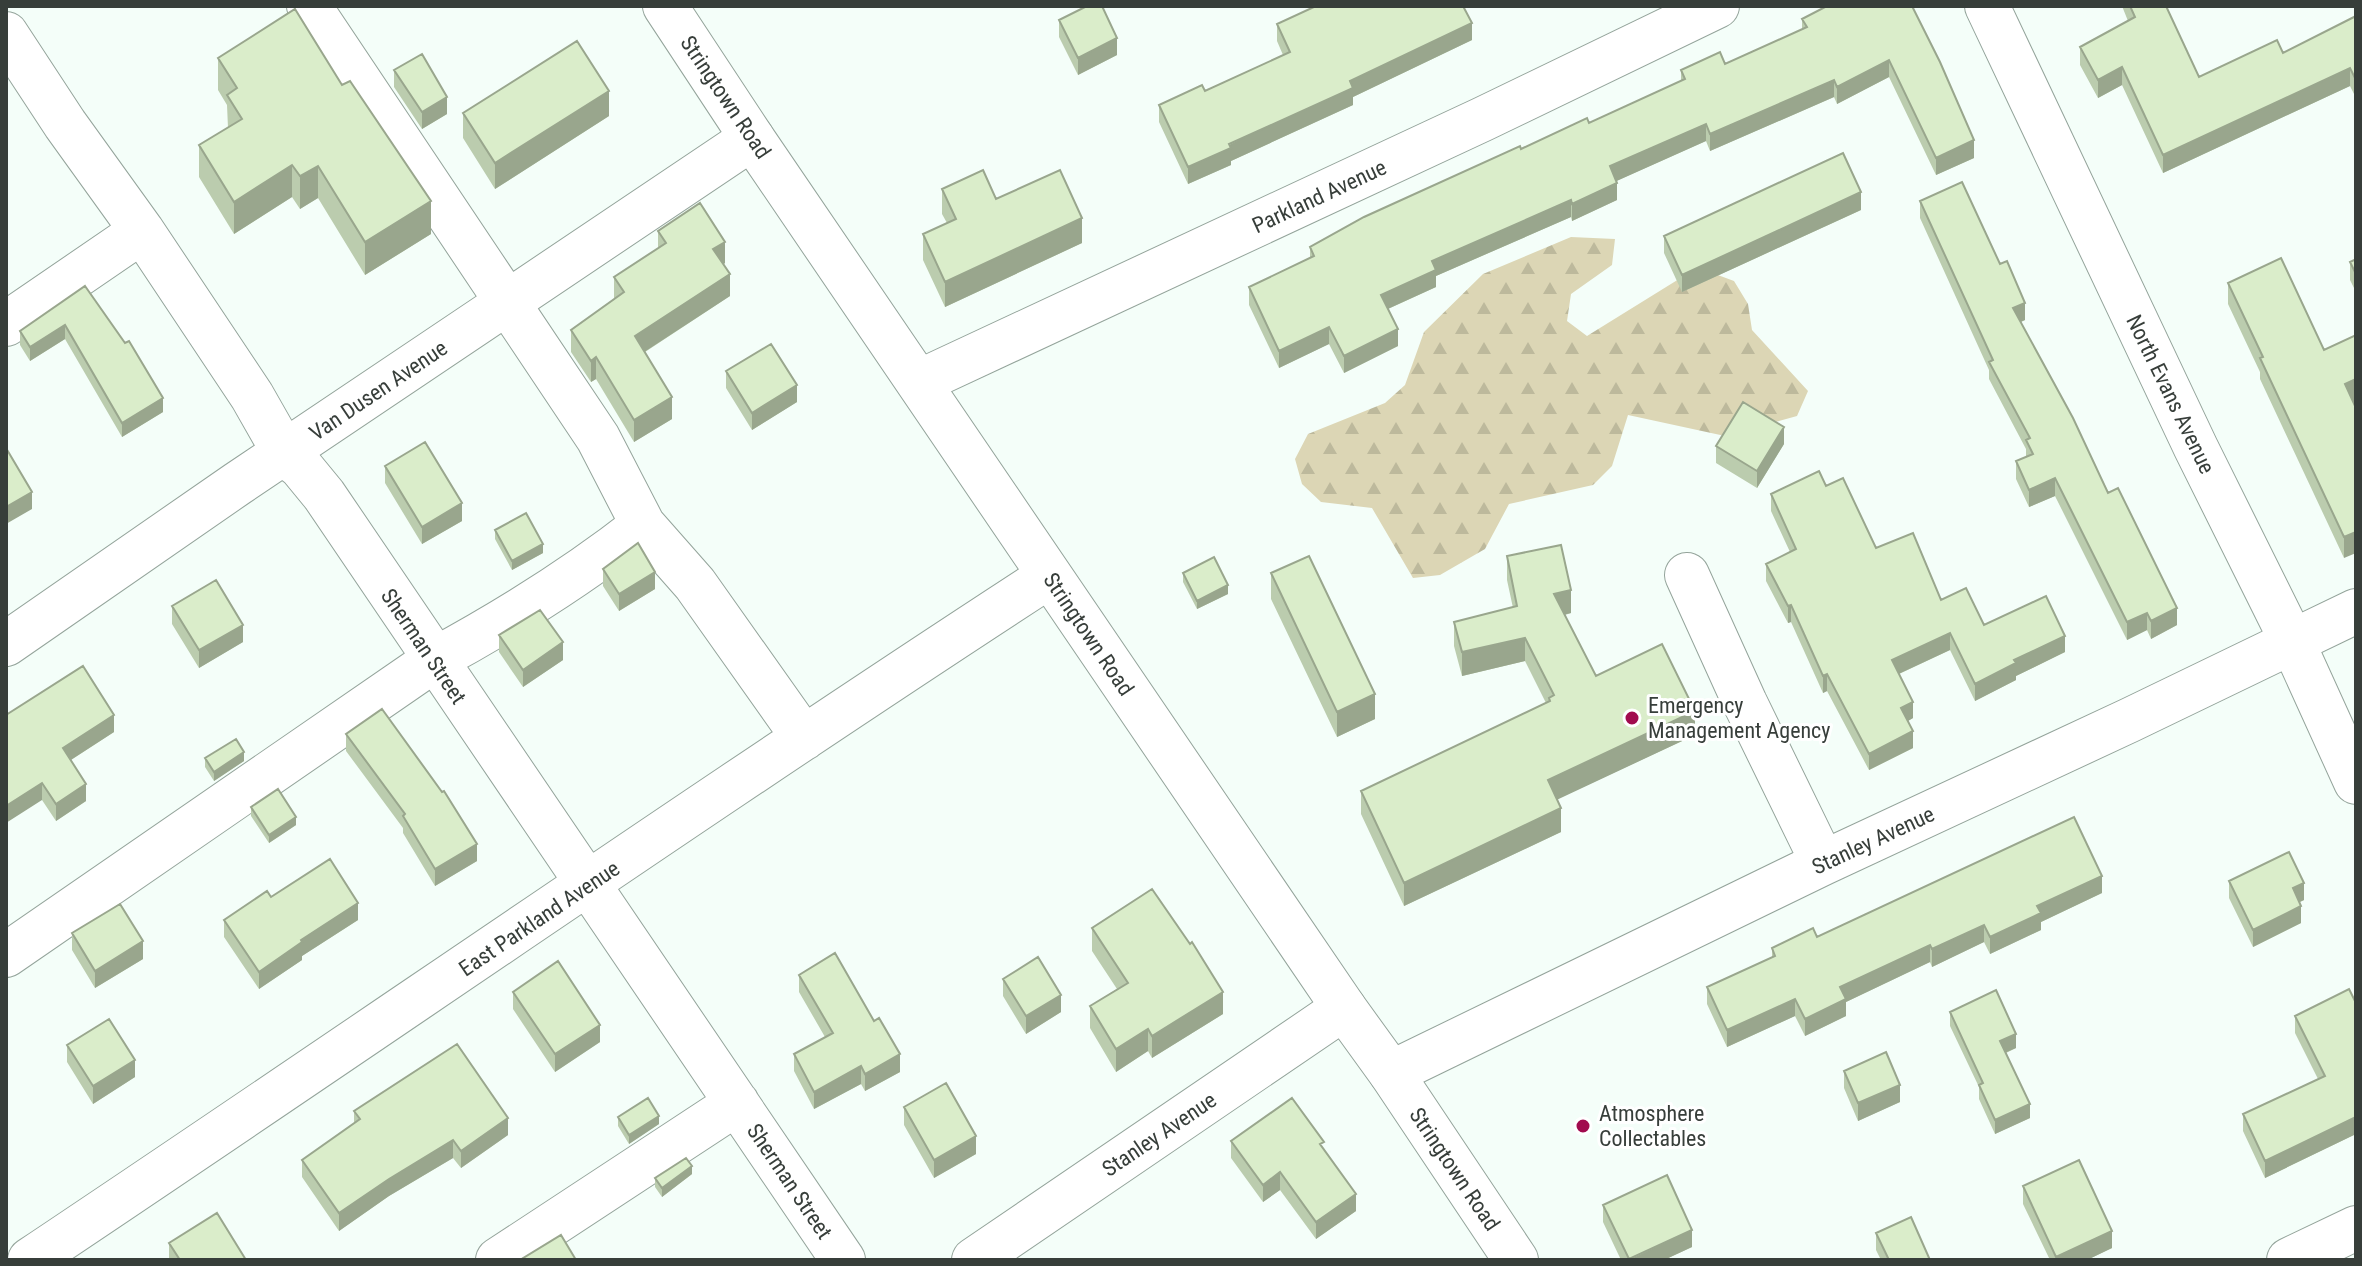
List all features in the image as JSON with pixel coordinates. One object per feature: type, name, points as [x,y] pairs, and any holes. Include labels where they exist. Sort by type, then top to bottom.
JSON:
[{"type":"street","points":[[309,6],[598,438],[643,525],[695,584],[804,738]]},
{"type":"street","name":"Stringtown Road","points":[[665,6],[1516,1260]]},
{"type":"street","name":"Parkland Avenue","points":[[919,382],[1483,119],[1717,6]]},
{"type":"street","name":"North Evans Avenue","points":[[1987,6],[2196,448],[2292,641],[2356,782]]},
{"type":"street","name":"Sherman Street","points":[[6,34],[252,396],[285,454],[301,467],[324,495],[843,1260]]},
{"type":"street","name":"Van Dusen Avenue","points":[[6,644],[752,138]]},
{"type":"street","points":[[6,324],[142,231]]},
{"type":"street","points":[[6,955],[434,660],[516,615],[589,567],[643,525]]},
{"type":"street","points":[[1687,575],[1823,863]]},
{"type":"street","name":"East Parkland Avenue","points":[[30,1260],[1049,576]]},
{"type":"street","name":"Stanley Avenue","points":[[1391,1073],[1823,863],[2356,611]]},
{"type":"street","name":"Stanley Avenue","points":[[974,1260],[1344,1008]]},
{"type":"street","points":[[498,1260],[737,1103]]},
{"type":"street","points":[[2289,1260],[2356,1228]]},
{"type":"green space","points":[[1571,237],[1615,239],[1612,265],[1571,294],[1567,321],[1587,336],[1679,279],[1707,271],[1734,281],[1748,304],[1752,330],[1808,391],[1797,416],[1725,436],[1628,415],[1612,466],[1593,485],[1509,504],[1485,549],[1440,575],[1413,578],[1372,508],[1321,502],[1302,484],[1295,459],[1308,434],[1385,403],[1405,385],[1424,332],[1483,274]]},
{"type":"building","points":[[1087,6],[1102,6],[1117,38],[1078,58],[1059,20]]},
{"type":"building","points":[[1316,6],[1463,6],[1472,23],[1350,81],[1353,88],[1229,144],[1231,148],[1188,167],[1159,105],[1202,85],[1205,91],[1290,52],[1277,24]]},
{"type":"building","points":[[1827,6],[1912,6],[1974,140],[1936,158],[1889,60],[1837,87],[1834,80],[1710,134],[1706,124],[1610,166],[1617,183],[1432,261],[1436,270],[1381,295],[1398,329],[1344,356],[1329,327],[1279,351],[1249,287],[1314,256],[1310,247],[1364,217],[1520,146],[1521,149],[1587,118],[1589,123],[1685,79],[1681,70],[1720,52],[1725,64],[1807,27],[1802,19]]},
{"type":"building","points":[[2130,6],[2166,6],[2199,77],[2277,40],[2283,53],[2356,16],[2356,80],[2350,68],[2163,155],[2122,67],[2098,80],[2080,47],[2135,17]]},
{"type":"building","points":[[295,9],[342,85],[350,81],[431,201],[365,242],[318,166],[300,176],[292,165],[234,202],[199,145],[242,119],[227,95],[237,88],[218,58]]},
{"type":"building","points":[[577,41],[609,91],[495,163],[463,113]]},
{"type":"building","points":[[422,54],[447,97],[422,112],[394,70]]},
{"type":"building","points":[[1843,153],[1861,192],[1682,275],[1664,236]]},
{"type":"building","points":[[983,170],[996,199],[1060,170],[1082,218],[945,282],[923,234],[956,219],[942,189]]},
{"type":"building","points":[[1962,182],[2000,264],[2007,261],[2025,303],[2013,308],[2073,418],[2108,493],[2118,488],[2177,608],[2151,621],[2147,613],[2127,622],[2055,478],[2029,490],[2016,461],[2033,454],[2026,440],[2030,438],[1989,362],[1993,360],[1920,201]]},
{"type":"building","points":[[700,203],[725,242],[713,249],[730,274],[635,336],[672,397],[634,420],[596,357],[591,361],[571,330],[624,292],[614,277],[666,243],[658,231]]},
{"type":"building","points":[[2281,258],[2324,350],[2356,335],[2356,379],[2345,384],[2356,408],[2356,532],[2344,537],[2228,283]]},
{"type":"building","points":[[2356,259],[2356,274],[2350,262]]},
{"type":"building","points":[[85,286],[125,343],[129,341],[163,398],[122,423],[65,325],[30,347],[20,331]]},
{"type":"building","points":[[771,344],[797,385],[752,413],[726,371]]},
{"type":"building","points":[[1743,402],[1784,427],[1757,471],[1716,446]]},
{"type":"building","points":[[425,442],[462,503],[422,527],[385,466]]},
{"type":"building","points":[[6,448],[32,492],[6,507]]},
{"type":"building","points":[[1819,471],[1826,486],[1843,478],[1876,548],[1913,533],[1941,600],[1966,588],[1984,625],[2046,596],[2065,636],[2014,660],[2016,663],[1975,684],[1950,633],[1892,660],[1913,702],[1901,708],[1913,731],[1869,754],[1827,674],[1823,676],[1791,605],[1788,606],[1766,564],[1796,549],[1771,494]]},
{"type":"building","points":[[526,513],[543,544],[512,561],[495,530]]},
{"type":"building","points":[[638,543],[655,572],[619,594],[603,569]]},
{"type":"building","points":[[1561,545],[1571,590],[1554,594],[1596,676],[1662,644],[1695,711],[1548,780],[1561,808],[1404,883],[1361,791],[1550,701],[1549,698],[1554,695],[1525,638],[1462,652],[1454,622],[1517,606],[1507,556]]},
{"type":"building","points":[[1309,556],[1375,694],[1337,712],[1271,573]]},
{"type":"building","points":[[1214,557],[1228,585],[1197,601],[1183,573]]},
{"type":"building","points":[[216,580],[243,625],[199,650],[172,606]]},
{"type":"building","points":[[540,610],[563,642],[523,670],[499,635]]},
{"type":"building","points":[[83,666],[114,715],[63,748],[86,784],[56,804],[42,783],[6,806],[6,715]]},
{"type":"building","points":[[382,709],[444,791],[477,844],[435,869],[403,816],[405,814],[346,734]]},
{"type":"building","points":[[236,739],[244,752],[214,772],[205,758]]},
{"type":"building","points":[[278,789],[296,817],[269,835],[251,807]]},
{"type":"building","points":[[2074,817],[2102,876],[2037,906],[2041,913],[1990,937],[1984,925],[1932,949],[1930,945],[1840,987],[1846,999],[1805,1019],[1795,999],[1727,1030],[1707,987],[1775,956],[1772,948],[1813,928],[1817,937]]},
{"type":"building","points":[[2289,852],[2304,883],[2293,888],[2301,906],[2253,930],[2229,881]]},
{"type":"building","points":[[330,859],[358,903],[259,972],[224,920],[267,891],[271,897]]},
{"type":"building","points":[[1152,889],[1190,944],[1192,942],[1223,992],[1152,1036],[1148,1029],[1116,1049],[1090,1006],[1128,983],[1092,928]]},
{"type":"building","points":[[120,904],[143,941],[95,971],[72,933]]},
{"type":"building","points":[[835,953],[874,1021],[879,1018],[900,1054],[865,1074],[861,1066],[814,1092],[794,1054],[833,1033],[799,975]]},
{"type":"building","points":[[1038,957],[1061,995],[1026,1016],[1003,979]]},
{"type":"building","points":[[558,961],[600,1025],[555,1054],[513,992]]},
{"type":"building","points":[[2349,989],[2356,1003],[2356,1117],[2265,1161],[2243,1114],[2325,1076],[2295,1016]]},
{"type":"building","points":[[1996,990],[2016,1034],[2000,1041],[2030,1104],[1995,1120],[1979,1085],[1983,1083],[1950,1012]]},
{"type":"building","points":[[109,1019],[135,1060],[93,1086],[67,1045]]},
{"type":"building","points":[[457,1044],[508,1118],[461,1151],[453,1140],[339,1213],[302,1160],[360,1119],[354,1111]]},
{"type":"building","points":[[1886,1052],[1900,1085],[1858,1103],[1844,1071]]},
{"type":"building","points":[[946,1083],[976,1136],[934,1160],[904,1107]]},
{"type":"building","points":[[648,1098],[659,1116],[629,1135],[618,1117]]},
{"type":"building","points":[[1292,1098],[1356,1194],[1316,1222],[1280,1172],[1263,1185],[1231,1141]]},
{"type":"building","points":[[686,1158],[692,1166],[662,1188],[655,1178]]},
{"type":"building","points":[[2079,1160],[2112,1231],[2056,1257],[2023,1186]]},
{"type":"building","points":[[1667,1175],[1692,1230],[1629,1259],[1603,1205]]},
{"type":"building","points":[[217,1213],[246,1260],[180,1260],[169,1243]]},
{"type":"building","points":[[1911,1217],[1930,1260],[1889,1260],[1876,1233]]},
{"type":"building","points":[[561,1235],[576,1260],[520,1260]]},
{"type":"place","name":"Emergency Management Agency","points":[[1632,718]]},
{"type":"place","name":"Atmosphere Collectables","points":[[1583,1126]]}]
